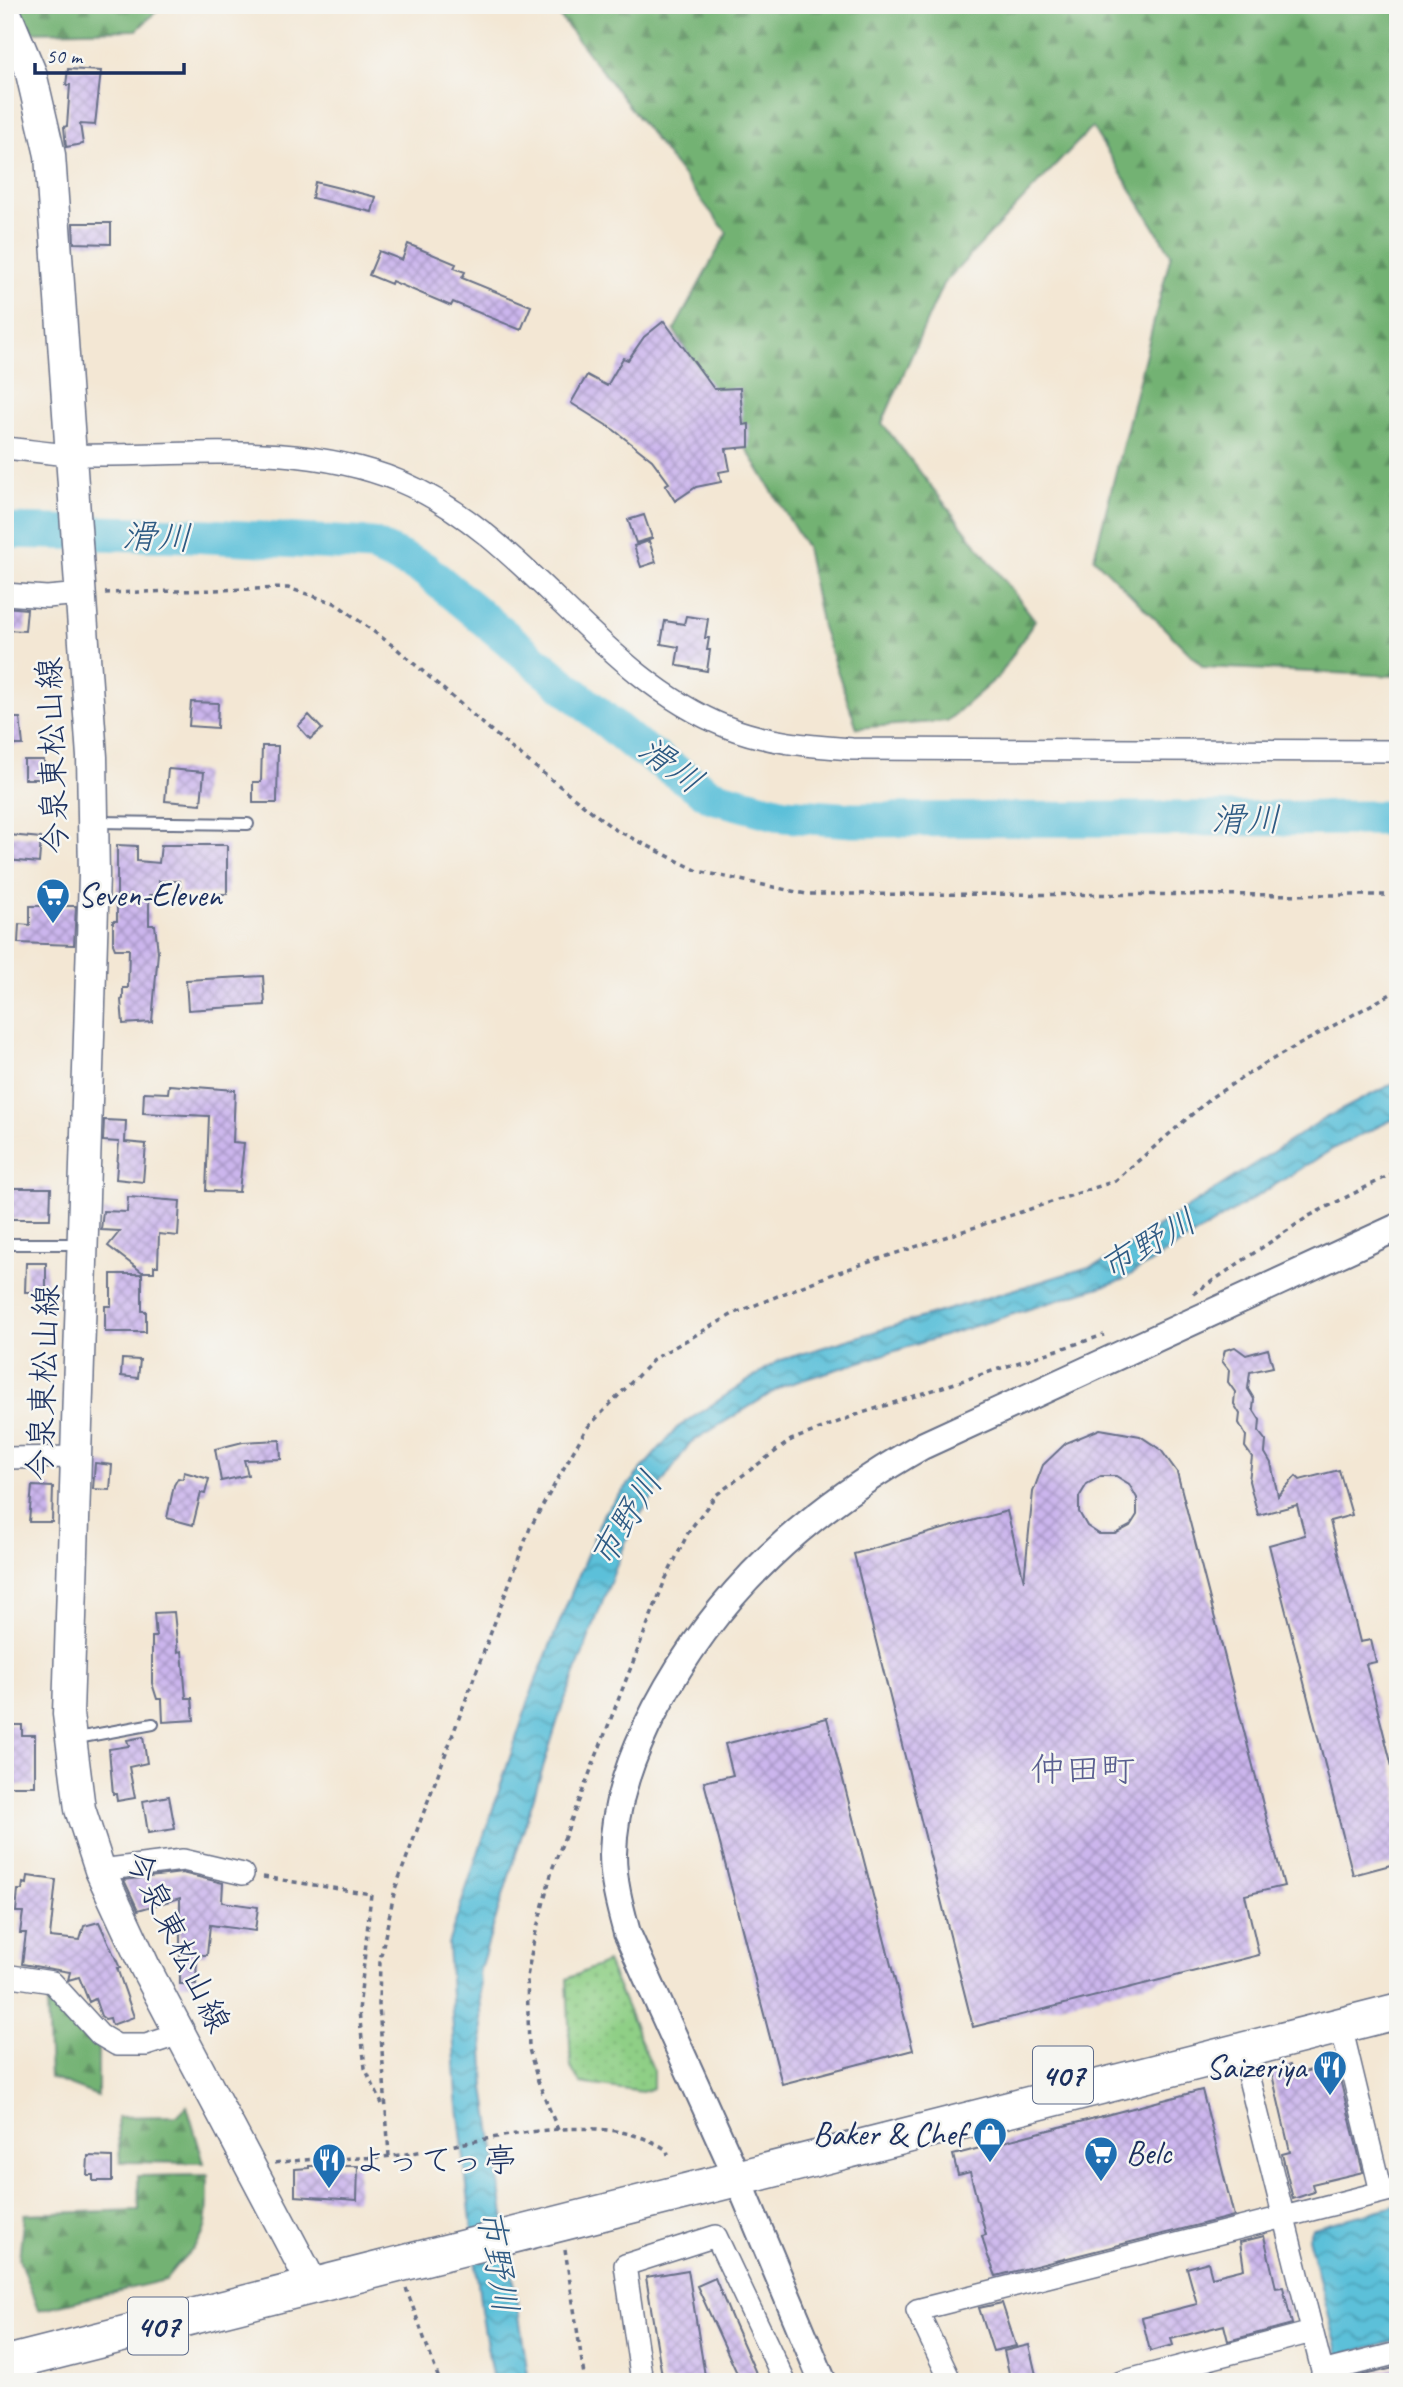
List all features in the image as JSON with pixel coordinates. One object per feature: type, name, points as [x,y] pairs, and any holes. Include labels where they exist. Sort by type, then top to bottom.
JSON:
[{"type":"highway","name":"407","points":[[5,2344],[415,2255],[1398,1992]]},
{"type":"highway","name":"407","points":[[733,2170],[1242,2051],[1398,2011]]},
{"type":"highway","name":"407","points":[[5,2364],[308,2279]]},
{"type":"main road","points":[[5,11],[31,73],[50,155],[71,463]]},
{"type":"main road","name":"今泉東松山線","points":[[71,463],[93,822],[69,1740],[80,1809],[100,1870],[180,2034],[308,2279]]},
{"type":"street","points":[[5,448],[71,463],[284,455],[342,464],[397,480],[447,504],[480,530],[619,655],[670,696],[727,727],[787,744],[852,749],[1398,751]]},
{"type":"street","points":[[5,594],[47,597],[81,594]]},
{"type":"street","points":[[823,2382],[733,2170],[626,1933],[616,1894],[613,1855],[620,1800],[642,1735],[666,1690],[737,1587],[815,1514],[865,1478],[922,1446],[1398,1227]]},
{"type":"street","points":[[5,1458],[78,1457]]},
{"type":"street","points":[[100,1870],[183,1860],[243,1874]]},
{"type":"street","points":[[5,1975],[52,1982],[100,2035],[117,2045],[146,2045],[180,2034]]},
{"type":"street","points":[[951,2382],[917,2310],[1390,2190],[1341,2026]]},
{"type":"street","points":[[1242,2051],[1324,2377],[1398,2353]]},
{"type":"street","points":[[642,2382],[625,2265],[716,2236],[785,2382]]},
{"type":"street","points":[[1121,2382],[1312,2332]]},
{"type":"lane","points":[[93,822],[248,824]]},
{"type":"lane","points":[[5,1244],[84,1244]]},
{"type":"lane","points":[[69,1740],[153,1724]]},
{"type":"path","points":[[81,594],[288,588],[335,603],[396,648],[510,747],[614,830],[698,871],[806,894],[1398,895]]},
{"type":"path","points":[[389,2156],[383,2107],[380,1960],[396,1889],[530,1528],[586,1430],[655,1358],[733,1314],[830,1275],[1115,1181],[1212,1097],[1264,1064],[1398,989]]},
{"type":"path","points":[[1190,1297],[1309,1216],[1398,1171]]},
{"type":"path","points":[[558,2130],[529,2049],[527,1977],[534,1940],[553,1867],[665,1580],[689,1531],[716,1495],[791,1440],[1115,1330]]},
{"type":"path","points":[[243,1874],[371,1894],[359,2011],[365,2068],[383,2107]]},
{"type":"path","points":[[253,2171],[276,2162],[341,2156],[389,2156],[558,2130],[616,2130],[649,2138],[667,2150],[668,2155]]},
{"type":"path","points":[[559,2216],[585,2382]]},
{"type":"path","points":[[415,2255],[440,2382]]},
{"type":"green space","points":[[15,5],[163,5],[137,30],[27,32]]},
{"type":"green space","points":[[544,5],[1398,5],[1398,676],[1203,667],[1094,558],[1171,254],[1092,127],[943,284],[882,423],[1035,620],[1000,675],[947,721],[857,728],[822,627],[806,547],[674,330],[727,233],[560,17]]},
{"type":"green space","points":[[607,1962],[653,2069],[653,2088],[642,2092],[580,2083],[571,2068],[567,1979]]},
{"type":"green space","points":[[47,2003],[98,2041],[98,2096],[50,2078]]},
{"type":"green space","points":[[187,2106],[204,2163],[120,2162],[117,2117],[177,2116]]},
{"type":"green space","points":[[208,2175],[207,2218],[203,2234],[166,2280],[38,2310],[19,2259],[24,2214],[139,2210],[138,2176]]},
{"type":"water","name":"市野川","points":[[1398,1081],[1398,1117],[1336,1147],[1122,1280],[783,1386],[690,1443],[631,1528],[561,1710],[479,1972],[485,2088],[529,2382],[493,2382],[481,2310],[457,2097],[448,1944],[534,1685],[604,1513],[677,1428],[778,1361],[1102,1263],[1325,1118]]},
{"type":"water","points":[[1398,2205],[1398,2340],[1339,2355],[1308,2237],[1312,2228]]},
{"type":"building","points":[[68,69],[101,71],[95,125],[80,124],[83,144],[66,147],[64,127],[67,126],[70,85],[66,85]]},
{"type":"building","points":[[315,182],[376,197],[372,212],[312,198]]},
{"type":"building","points":[[73,223],[111,223],[111,244],[74,243]]},
{"type":"building","points":[[408,244],[456,264],[454,268],[465,272],[462,278],[531,306],[521,330],[453,302],[451,306],[392,281],[391,284],[369,275],[379,251],[402,260]]},
{"type":"building","points":[[664,321],[714,389],[740,388],[743,425],[749,424],[749,447],[726,449],[730,470],[719,472],[721,482],[696,487],[675,501],[665,485],[669,483],[652,460],[614,430],[571,403],[587,375],[607,386],[623,358],[628,360],[644,337]]},
{"type":"building","points":[[644,515],[652,538],[636,543],[628,520]]},
{"type":"building","points":[[649,541],[656,562],[641,567],[634,546]]},
{"type":"building","points":[[5,607],[27,609],[25,631],[5,630]]},
{"type":"building","points":[[686,616],[708,619],[705,638],[709,638],[707,650],[710,650],[707,671],[679,666],[676,664],[679,647],[661,644],[665,621],[684,624]]},
{"type":"building","points":[[191,702],[218,703],[217,728],[189,726]]},
{"type":"building","points":[[309,715],[322,729],[310,739],[298,726]]},
{"type":"building","points":[[5,718],[20,718],[23,745],[5,745]]},
{"type":"building","points":[[262,746],[278,746],[277,803],[253,803],[253,782],[261,782]]},
{"type":"building","points":[[24,760],[44,760],[43,779],[24,779]]},
{"type":"building","points":[[168,769],[204,772],[201,804],[165,801]]},
{"type":"building","points":[[9,835],[41,838],[39,863],[7,860]]},
{"type":"building","points":[[117,845],[137,846],[137,861],[159,863],[161,845],[227,845],[227,894],[181,894],[180,881],[159,881],[159,895],[149,895],[149,925],[155,925],[158,952],[152,1022],[123,1024],[121,1000],[123,988],[128,988],[129,949],[115,949],[113,944],[113,921],[117,921]]},
{"type":"building","name":"Seven-Eleven","points":[[30,906],[76,906],[74,945],[18,943],[19,924],[30,925]]},
{"type":"building","points":[[263,976],[265,1005],[188,1010],[186,980]]},
{"type":"building","points":[[169,1085],[235,1090],[233,1142],[244,1143],[239,1192],[206,1191],[209,1116],[143,1113],[144,1092],[168,1093]]},
{"type":"building","points":[[104,1120],[126,1121],[125,1142],[146,1144],[143,1182],[116,1179],[119,1142],[103,1141]]},
{"type":"building","points":[[5,1188],[51,1188],[50,1219],[5,1219]]},
{"type":"building","points":[[128,1197],[180,1201],[178,1236],[159,1234],[158,1266],[154,1266],[154,1272],[142,1272],[108,1246],[120,1231],[101,1230],[103,1211],[127,1212]]},
{"type":"building","points":[[26,1263],[46,1263],[46,1292],[25,1292]]},
{"type":"building","points":[[111,1274],[142,1274],[142,1311],[146,1311],[146,1332],[105,1332],[105,1306],[111,1306]]},
{"type":"building","points":[[1235,1347],[1246,1355],[1268,1349],[1273,1367],[1250,1372],[1248,1389],[1254,1399],[1253,1409],[1260,1420],[1259,1432],[1266,1441],[1265,1453],[1271,1463],[1278,1496],[1296,1476],[1300,1480],[1339,1470],[1352,1515],[1330,1521],[1360,1642],[1371,1640],[1376,1662],[1366,1664],[1398,1790],[1398,1863],[1353,1875],[1269,1545],[1305,1535],[1297,1505],[1258,1515],[1249,1481],[1252,1457],[1245,1447],[1246,1436],[1239,1423],[1240,1414],[1234,1404],[1235,1392],[1228,1382],[1229,1370],[1222,1361],[1225,1350]]},
{"type":"building","points":[[122,1359],[140,1360],[138,1378],[121,1376]]},
{"type":"building","points":[[1100,1429],[1140,1436],[1161,1450],[1177,1472],[1284,1886],[1245,1895],[1259,1955],[973,2027],[854,1554],[1007,1511],[1024,1581],[1033,1492],[1043,1465],[1066,1443]],"holes":[[[1101,1476],[1116,1476],[1129,1484],[1137,1498],[1137,1515],[1130,1526],[1115,1534],[1099,1534],[1087,1526],[1079,1512],[1079,1497],[1087,1484]]]},
{"type":"building","points":[[280,1440],[281,1459],[244,1460],[248,1475],[221,1481],[215,1449],[243,1442]]},
{"type":"building","points":[[95,1463],[112,1465],[110,1490],[93,1489]]},
{"type":"building","points":[[184,1472],[209,1479],[205,1494],[201,1493],[193,1525],[167,1518],[174,1485],[178,1478],[183,1479]]},
{"type":"building","points":[[32,1486],[53,1487],[52,1522],[29,1522]]},
{"type":"building","points":[[174,1612],[178,1652],[182,1651],[186,1698],[192,1698],[194,1720],[163,1722],[162,1699],[157,1699],[152,1683],[152,1637],[156,1637],[154,1613]]},
{"type":"building","points":[[827,1718],[913,2050],[782,2084],[704,1782],[733,1775],[725,1744]]},
{"type":"building","points":[[5,1725],[22,1725],[22,1735],[35,1735],[35,1786],[5,1786]]},
{"type":"building","points":[[143,1737],[147,1763],[129,1767],[135,1798],[117,1801],[116,1794],[113,1794],[109,1749],[129,1746],[127,1740]]},
{"type":"building","points":[[169,1796],[175,1829],[148,1833],[143,1801]]},
{"type":"building","points":[[182,1873],[223,1883],[222,1902],[258,1907],[255,1931],[210,1925],[207,1955],[197,1955],[196,1984],[180,1984],[180,1898],[138,1910],[124,1880]]},
{"type":"building","points":[[28,1876],[56,1880],[50,1937],[80,1940],[84,1926],[99,1922],[120,1968],[117,1968],[134,2017],[112,2025],[110,2018],[101,2016],[95,1999],[89,2002],[79,1977],[68,1980],[70,1972],[22,1964],[26,1933],[20,1933],[23,1912],[16,1912],[18,1890],[22,1890],[23,1883],[27,1884]]},
{"type":"building","points":[[1336,2063],[1363,2172],[1312,2184],[1314,2192],[1293,2199],[1282,2154],[1290,2152],[1271,2070],[1290,2065],[1293,2075]]},
{"type":"building","points":[[1202,2090],[1234,2216],[996,2276],[982,2236],[986,2235],[970,2172],[958,2175],[953,2155]]},
{"type":"building","points":[[88,2156],[112,2157],[112,2181],[93,2181],[93,2175],[87,2175]]},
{"type":"building","points":[[309,2166],[358,2166],[357,2200],[295,2196],[295,2169]]},
{"type":"building","points":[[1264,2236],[1276,2288],[1283,2287],[1292,2324],[1228,2341],[1224,2325],[1171,2339],[1173,2345],[1150,2351],[1142,2318],[1197,2304],[1187,2268],[1208,2262],[1212,2277],[1244,2269],[1240,2242]]},
{"type":"building","points":[[688,2270],[706,2382],[663,2382],[646,2277]]},
{"type":"building","points":[[715,2278],[760,2382],[741,2382],[697,2286]]},
{"type":"building","points":[[1002,2303],[1016,2346],[993,2351],[979,2308]]},
{"type":"building","points":[[1029,2345],[1037,2379],[1011,2382],[1004,2351]]},
{"type":"building","points":[[1398,2367],[1398,2382],[1352,2382],[1351,2378]]},
{"type":"waterway","name":"滑川","points":[[5,531],[190,535],[372,545],[424,569],[633,743],[712,796],[784,815],[853,820],[1398,818]]},
{"type":"place","name":"Seven-Eleven","points":[[53,925]]},
{"type":"place","name":"Saizeriya","points":[[1330,2097]]},
{"type":"place","name":"Baker & Chef","points":[[990,2164]]},
{"type":"place","name":"Belc","points":[[1101,2183]]},
{"type":"place","name":"よってっ亭","points":[[329,2190]]},
{"type":"district","name":"仲田町","points":[[1083,1769]]}]
